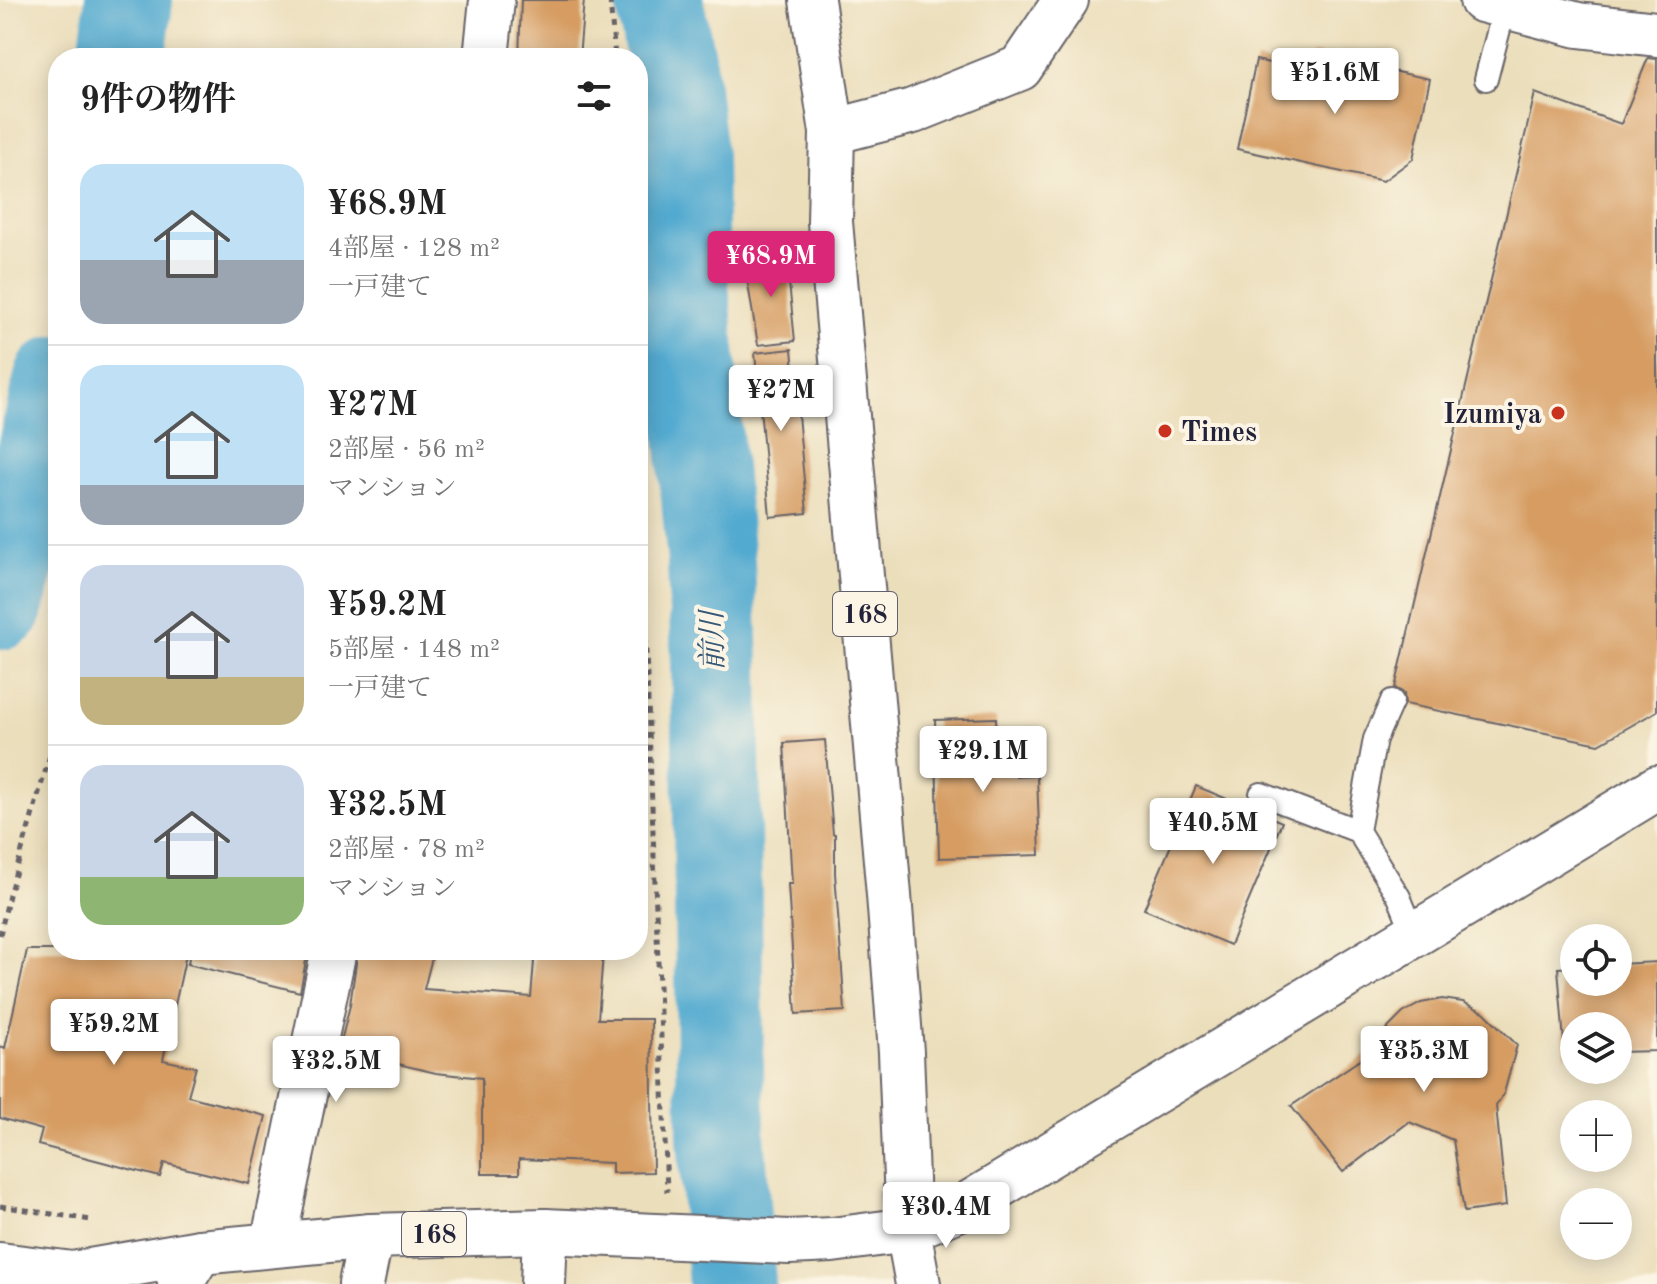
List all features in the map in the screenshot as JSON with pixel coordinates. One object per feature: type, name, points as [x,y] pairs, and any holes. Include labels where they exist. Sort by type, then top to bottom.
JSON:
[{"type":"main road","points":[[487,48],[492,0]]},
{"type":"main road","name":"168","points":[[190,1268],[273,1244],[371,1236],[545,1231],[789,1242],[908,1230],[901,1052],[889,895],[830,222],[832,132],[812,0]]},
{"type":"main road","points":[[832,132],[913,111],[1020,68],[1066,0]]},
{"type":"main road","points":[[1493,3],[1578,25],[1657,34]]},
{"type":"main road","points":[[918,1284],[908,1230],[967,1205],[1657,788]]},
{"type":"main road","points":[[273,1244],[332,960]]},
{"type":"main road","points":[[543,1284],[545,1231]]},
{"type":"main road","points":[[361,1284],[371,1236]]},
{"type":"main road","points":[[0,1265],[73,1274],[190,1268]]},
{"type":"lane","points":[[1486,79],[1493,3]]},
{"type":"lane","points":[[1358,831],[1375,739],[1392,701]]},
{"type":"lane","points":[[1261,794],[1358,831],[1399,897],[1414,934]]},
{"type":"path","points":[[610,0],[614,48]]},
{"type":"path","points":[[648,701],[669,1238]]},
{"type":"path","points":[[0,935],[48,762]]},
{"type":"building","points":[[521,0],[584,0],[580,48],[519,48]]},
{"type":"building","points":[[1313,54],[1430,79],[1413,159],[1383,181],[1237,149],[1256,60],[1310,72]]},
{"type":"building","name":"Izumiya","points":[[1648,58],[1657,59],[1657,711],[1599,744],[1405,704],[1404,693],[1395,688],[1535,93],[1621,124]]},
{"type":"building","points":[[786,254],[795,341],[758,345],[744,260]]},
{"type":"building","points":[[792,349],[807,513],[770,517],[755,353]]},
{"type":"building","points":[[996,718],[997,745],[1014,744],[1016,777],[1037,776],[1040,855],[939,858],[935,720]]},
{"type":"building","points":[[825,740],[835,834],[845,1011],[796,1014],[784,743]]},
{"type":"building","points":[[1196,786],[1282,822],[1230,945],[1144,909]]},
{"type":"building","points":[[27,950],[48,950],[48,960],[185,960],[163,1060],[196,1067],[188,1096],[266,1116],[249,1184],[164,1163],[160,1177],[38,1145],[42,1130],[0,1118],[0,1046],[5,1048]]},
{"type":"building","points":[[189,960],[306,960],[300,992],[188,964]]},
{"type":"building","points":[[357,960],[431,960],[424,989],[531,997],[534,960],[603,960],[598,1019],[651,1019],[653,1172],[612,1173],[612,1163],[519,1159],[519,1174],[482,1174],[482,1078],[436,1073],[339,1050]]},
{"type":"building","points":[[1657,962],[1657,1051],[1632,1052],[1632,1012],[1562,1012],[1560,996],[1632,996],[1632,963]]},
{"type":"building","points":[[1442,999],[1463,1002],[1484,1012],[1517,1045],[1504,1093],[1496,1106],[1506,1206],[1464,1212],[1453,1140],[1409,1122],[1343,1172],[1291,1106],[1379,1047],[1388,1028],[1403,1013],[1421,1003]]},
{"type":"waterway","points":[[123,48],[129,0]]},
{"type":"waterway","name":"前川","points":[[659,0],[672,64],[683,155],[685,287],[711,562],[721,1136],[732,1284]]},
{"type":"waterway","points":[[0,606],[48,421]]},
{"type":"place","name":"Izumiya","points":[[1558,413]]},
{"type":"place","name":"Times","points":[[1165,431]]}]
